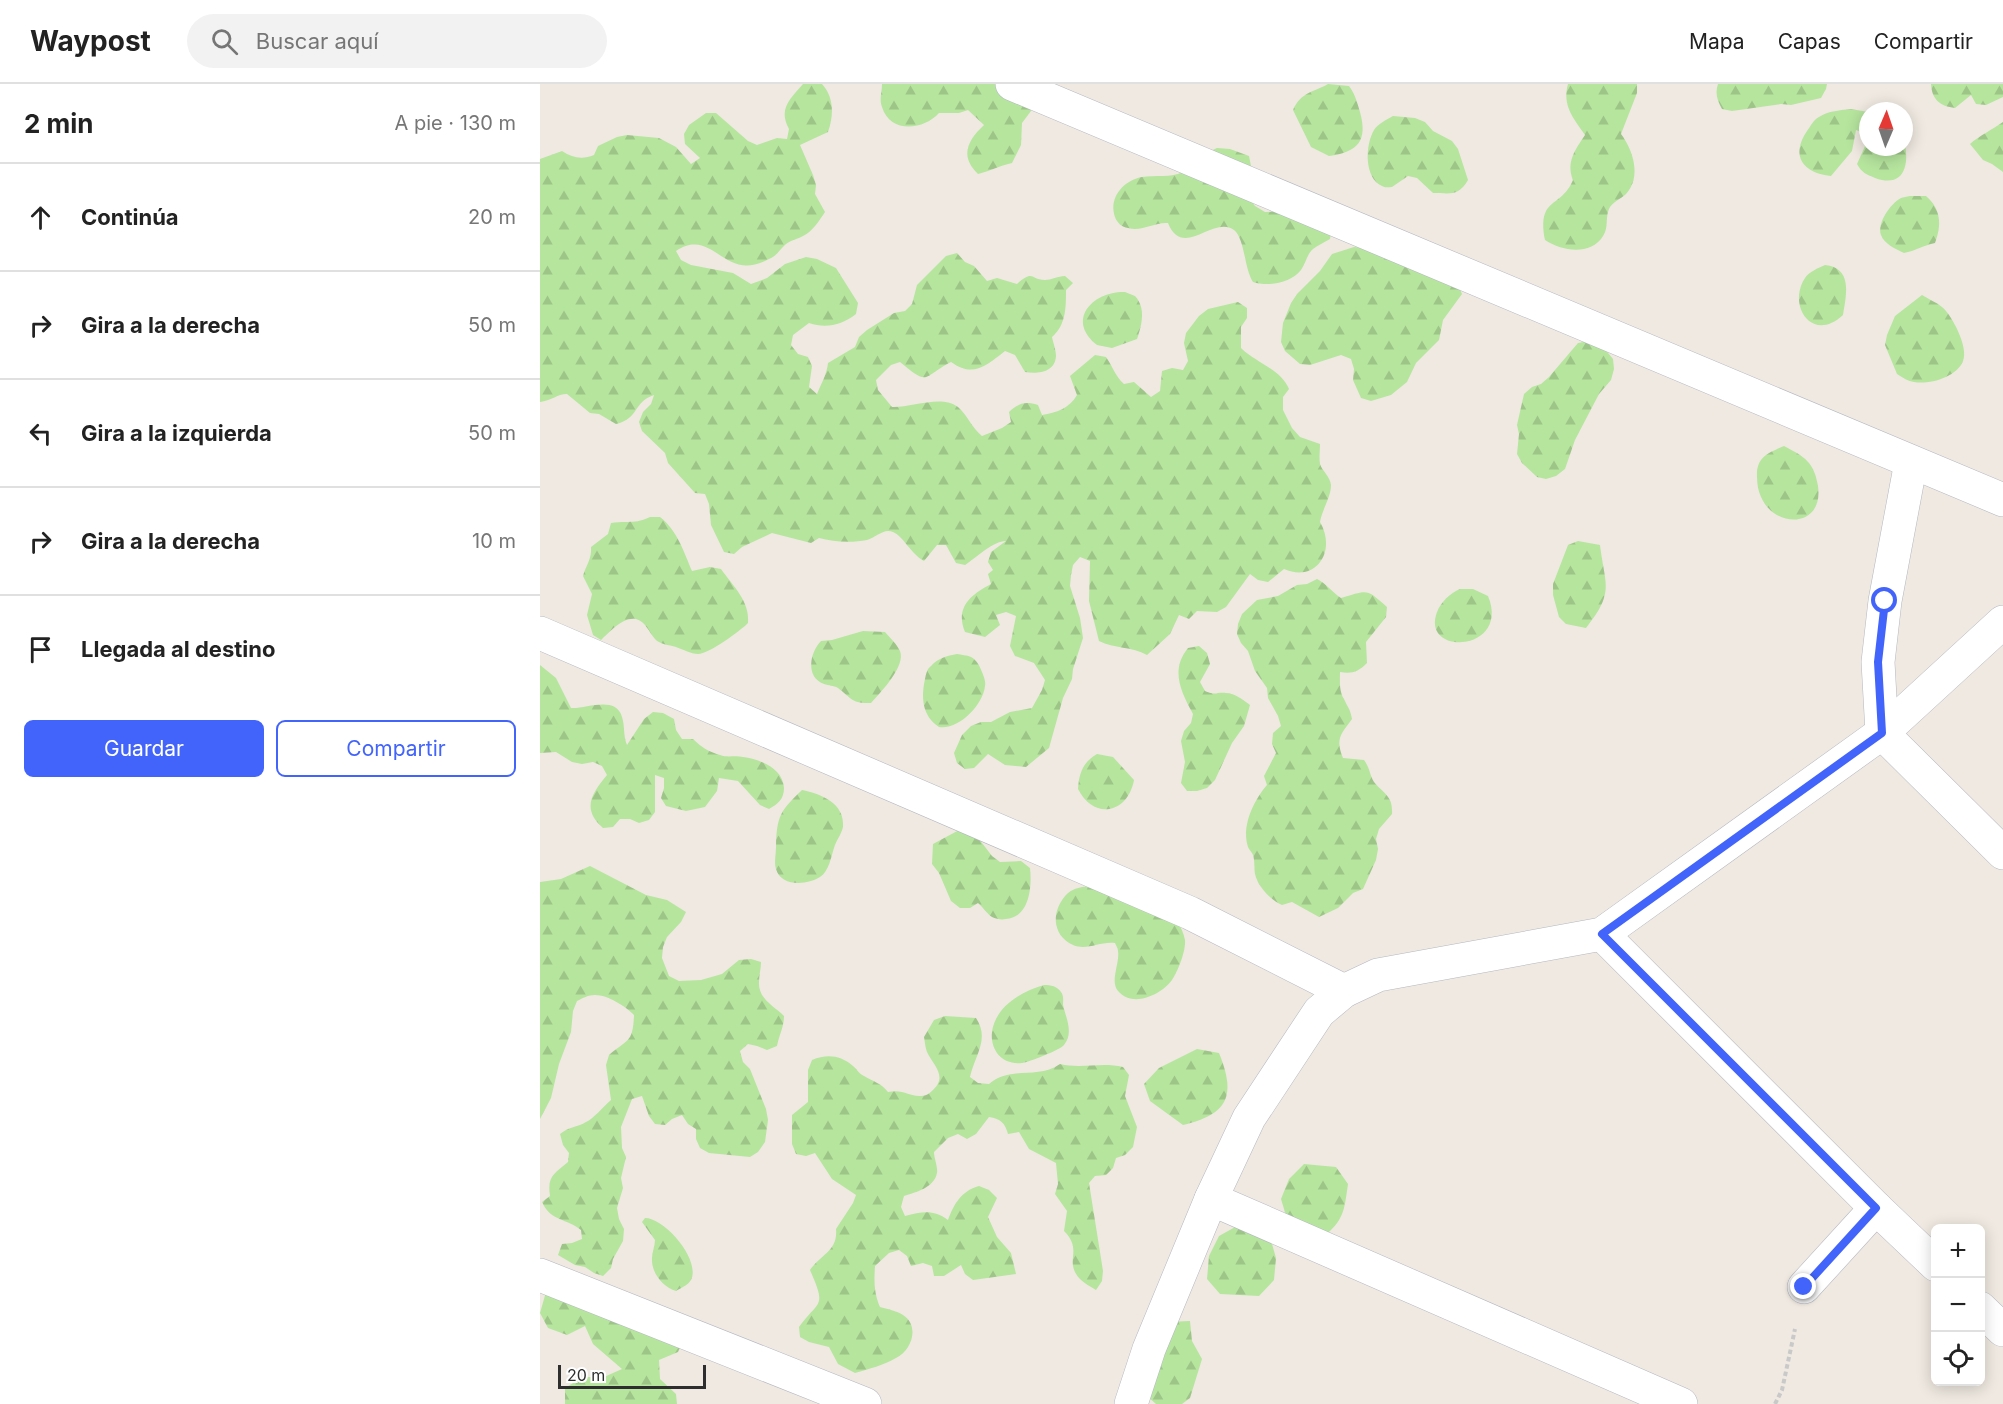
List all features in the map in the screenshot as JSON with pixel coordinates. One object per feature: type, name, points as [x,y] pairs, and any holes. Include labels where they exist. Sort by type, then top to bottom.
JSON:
[{"type":"street","points":[[1012,84],[2003,500]]},
{"type":"street","points":[[1911,462],[1882,621],[1878,662],[1882,733],[2003,853]]},
{"type":"street","points":[[1131,1404],[1149,1349],[1211,1198],[1249,1118],[1319,1012],[1344,991],[1378,975],[1602,934],[1882,733],[2003,622]]},
{"type":"street","points":[[540,633],[1190,913],[1344,991]]},
{"type":"street","points":[[1602,934],[1931,1261]]},
{"type":"street","points":[[1211,1198],[1681,1404]]},
{"type":"street","points":[[1804,1287],[1876,1208]]},
{"type":"street","points":[[540,1275],[865,1404]]},
{"type":"street","points":[[1985,1313],[2003,1330]]},
{"type":"path","points":[[1775,1404],[1782,1390],[1804,1287]]},
{"type":"green space","points":[[803,84],[822,84],[829,95],[832,106],[828,132],[800,145],[813,175],[816,185],[815,194],[825,212],[813,229],[788,243],[772,258],[753,265],[740,265],[729,261],[700,245],[689,245],[676,251],[681,260],[691,265],[733,273],[751,284],[767,278],[785,264],[806,257],[817,259],[836,268],[858,303],[856,314],[834,325],[822,326],[809,323],[793,335],[791,345],[798,354],[808,357],[812,366],[809,387],[817,394],[828,363],[855,347],[859,337],[867,330],[894,313],[905,311],[912,304],[917,285],[946,256],[957,253],[965,262],[974,266],[987,281],[997,278],[1017,284],[1029,276],[1045,280],[1065,276],[1073,283],[1066,290],[1063,322],[1052,337],[1056,354],[1055,362],[1045,371],[1025,372],[1015,355],[1005,351],[992,361],[973,370],[959,367],[951,362],[930,375],[922,377],[900,362],[891,365],[876,380],[878,390],[892,407],[935,402],[951,403],[962,411],[982,436],[1011,422],[1009,412],[1022,404],[1038,405],[1042,415],[1067,407],[1077,395],[1070,376],[1095,355],[1106,357],[1124,384],[1134,382],[1151,397],[1160,391],[1162,371],[1172,368],[1183,370],[1188,361],[1184,343],[1186,333],[1199,316],[1208,309],[1238,302],[1247,308],[1247,318],[1241,327],[1241,348],[1274,371],[1285,382],[1289,389],[1283,397],[1283,410],[1292,428],[1300,437],[1320,444],[1320,464],[1331,485],[1320,522],[1325,533],[1326,544],[1325,553],[1320,562],[1306,572],[1284,569],[1268,582],[1258,580],[1250,574],[1226,607],[1217,612],[1197,611],[1189,619],[1179,615],[1170,634],[1147,655],[1099,641],[1089,601],[1090,561],[1080,557],[1073,565],[1070,586],[1080,618],[1083,638],[1049,748],[1026,767],[1005,765],[988,754],[974,768],[965,769],[957,763],[954,753],[962,735],[971,726],[981,722],[991,722],[1010,712],[1032,708],[1045,680],[1034,663],[1015,656],[1010,646],[1016,616],[1006,612],[996,615],[1000,625],[985,637],[965,632],[962,623],[966,603],[991,584],[988,574],[993,570],[988,562],[991,552],[1006,541],[990,546],[965,565],[956,563],[946,545],[937,545],[924,561],[897,534],[889,531],[861,541],[843,542],[819,538],[811,543],[772,533],[742,547],[734,554],[724,552],[711,525],[709,504],[705,494],[695,493],[668,463],[665,453],[642,431],[639,422],[654,395],[642,402],[629,418],[616,424],[599,414],[590,413],[567,394],[540,402],[540,159],[562,151],[578,157],[590,157],[594,155],[598,146],[627,135],[659,138],[676,147],[691,164],[700,158],[685,144],[684,134],[689,125],[706,113],[716,113],[748,141],[757,145],[777,138],[787,139],[789,129],[785,110]]},
{"type":"green space","points":[[882,84],[1028,84],[1031,111],[1022,123],[1021,145],[1012,163],[978,174],[972,167],[967,155],[968,148],[974,136],[984,125],[968,110],[959,113],[939,113],[933,119],[916,126],[892,122],[882,107]]},
{"type":"green space","points":[[1328,84],[1349,86],[1358,105],[1363,131],[1354,148],[1329,156],[1311,147],[1293,110],[1300,99],[1308,93]]},
{"type":"green space","points":[[1568,84],[1637,84],[1637,93],[1621,134],[1632,156],[1634,180],[1626,194],[1610,207],[1603,236],[1591,247],[1576,250],[1559,247],[1545,240],[1543,226],[1547,209],[1568,189],[1573,180],[1571,162],[1585,135],[1568,105],[1566,98]]},
{"type":"green space","points":[[1718,84],[1827,84],[1821,98],[1791,105],[1781,104],[1732,111],[1722,109],[1720,106],[1717,94]]},
{"type":"green space","points":[[1931,84],[2003,84],[2003,97],[1986,105],[1976,104],[1971,95],[1955,108],[1941,104],[1935,98]]},
{"type":"green space","points":[[1851,109],[1859,110],[1859,131],[1856,130],[1852,151],[1831,176],[1807,167],[1800,155],[1802,140],[1815,119],[1830,112]]},
{"type":"green space","points":[[1393,116],[1415,118],[1425,122],[1433,131],[1452,141],[1458,149],[1468,180],[1461,189],[1453,193],[1433,193],[1417,178],[1408,176],[1392,187],[1384,187],[1376,182],[1369,169],[1368,161],[1371,136],[1382,122]]},
{"type":"green space","points":[[2003,122],[2003,172],[1983,160],[1970,144]]},
{"type":"green space","points":[[1217,148],[1230,149],[1249,156],[1251,166],[1246,187],[1249,198],[1255,206],[1265,212],[1287,211],[1332,228],[1330,239],[1311,251],[1301,270],[1291,278],[1272,284],[1253,282],[1238,234],[1226,227],[1190,238],[1182,238],[1174,233],[1168,223],[1133,229],[1118,223],[1113,210],[1114,203],[1119,191],[1129,182],[1142,177],[1179,174]]},
{"type":"green space","points":[[1861,156],[1906,156],[1903,172],[1893,180],[1875,178],[1864,173],[1857,164]]},
{"type":"green space","points":[[1926,196],[1931,201],[1939,218],[1939,230],[1935,243],[1904,253],[1885,241],[1880,230],[1885,214],[1901,198]]},
{"type":"green space","points":[[1354,247],[1366,248],[1458,285],[1462,294],[1443,320],[1439,340],[1416,363],[1407,382],[1391,395],[1371,401],[1361,398],[1353,380],[1354,369],[1351,359],[1341,355],[1310,365],[1300,364],[1285,351],[1281,342],[1283,323],[1297,294],[1320,271],[1332,254]]},
{"type":"green space","points":[[1825,265],[1834,267],[1844,276],[1846,298],[1843,315],[1832,323],[1821,325],[1806,318],[1799,299],[1805,278]]},
{"type":"green space","points":[[1125,292],[1135,296],[1141,306],[1141,322],[1137,339],[1112,348],[1097,345],[1088,336],[1083,326],[1083,317],[1087,309],[1103,296]]},
{"type":"green space","points":[[1922,295],[1946,311],[1962,340],[1964,355],[1960,367],[1949,375],[1935,381],[1920,383],[1897,374],[1885,345],[1895,316]]},
{"type":"green space","points":[[1599,342],[1613,359],[1614,369],[1611,380],[1599,394],[1575,440],[1565,469],[1556,476],[1546,479],[1537,477],[1522,463],[1517,454],[1519,434],[1517,425],[1524,394],[1549,377],[1578,343]]},
{"type":"green space","points":[[1784,446],[1807,461],[1814,471],[1818,486],[1817,502],[1811,513],[1802,518],[1790,519],[1778,516],[1768,507],[1760,494],[1757,470],[1761,460]]},
{"type":"green space","points":[[650,517],[660,517],[671,528],[692,571],[710,567],[721,569],[744,601],[748,623],[724,642],[703,653],[692,653],[659,642],[644,624],[636,619],[621,623],[601,640],[593,635],[587,615],[592,594],[583,576],[590,559],[591,547],[608,534],[611,523],[634,522]]},
{"type":"green space","points":[[1578,541],[1600,545],[1606,588],[1601,606],[1586,628],[1566,624],[1559,617],[1553,595],[1553,584],[1568,545]]},
{"type":"green space","points":[[1317,579],[1341,598],[1366,592],[1375,596],[1387,607],[1386,617],[1366,642],[1367,663],[1355,672],[1340,672],[1341,693],[1352,719],[1340,737],[1339,746],[1343,758],[1364,760],[1374,782],[1388,796],[1392,808],[1392,814],[1379,829],[1376,839],[1378,849],[1376,860],[1363,889],[1353,893],[1338,908],[1319,917],[1292,902],[1282,905],[1278,903],[1262,888],[1255,874],[1254,857],[1248,847],[1246,831],[1253,806],[1267,785],[1264,776],[1276,753],[1272,744],[1273,733],[1281,726],[1268,698],[1267,688],[1255,671],[1248,651],[1237,634],[1242,614],[1257,600],[1278,596],[1297,585],[1307,584]]},
{"type":"green space","points":[[1460,589],[1473,589],[1488,596],[1492,615],[1487,628],[1477,638],[1465,642],[1452,641],[1441,636],[1435,627],[1437,612],[1441,605],[1446,598]]},
{"type":"green space","points":[[863,631],[885,632],[899,648],[901,657],[892,678],[871,703],[856,701],[838,688],[818,681],[811,664],[814,651],[821,641]]},
{"type":"green space","points":[[1199,646],[1207,653],[1210,664],[1200,682],[1205,691],[1214,694],[1233,694],[1250,705],[1244,726],[1232,743],[1215,780],[1207,788],[1187,791],[1181,783],[1185,762],[1181,741],[1184,731],[1191,723],[1193,714],[1181,689],[1179,673],[1180,664],[1188,648]]},
{"type":"green space","points":[[957,654],[971,657],[978,664],[985,681],[983,693],[969,715],[954,725],[939,727],[933,723],[924,706],[923,693],[926,675],[937,661]]},
{"type":"green space","points":[[540,665],[556,678],[571,708],[607,705],[619,710],[627,745],[644,719],[653,712],[663,713],[674,719],[676,730],[682,739],[693,739],[705,749],[716,754],[740,756],[763,762],[775,770],[783,781],[782,798],[769,809],[760,805],[738,781],[719,778],[717,791],[705,807],[686,811],[666,806],[661,798],[664,778],[655,775],[655,812],[649,820],[639,823],[630,819],[620,819],[613,827],[603,828],[596,821],[591,808],[593,795],[607,775],[602,766],[593,762],[582,764],[572,762],[556,752],[540,753]]},
{"type":"green space","points":[[1097,754],[1113,757],[1134,780],[1125,800],[1110,809],[1093,806],[1078,789],[1083,768]]},
{"type":"green space","points":[[802,790],[824,797],[836,806],[843,819],[843,827],[826,871],[815,880],[795,883],[779,875],[775,861],[781,815]]},
{"type":"green space","points":[[961,829],[972,830],[992,856],[1000,862],[1021,861],[1030,868],[1028,900],[1025,907],[1014,917],[997,919],[990,916],[978,903],[970,908],[960,908],[951,901],[939,873],[932,864],[933,844]]},
{"type":"green space","points":[[590,866],[646,895],[667,900],[686,912],[681,922],[667,937],[663,947],[662,958],[669,976],[679,981],[701,980],[722,974],[739,960],[751,959],[761,962],[759,988],[761,993],[767,1002],[784,1016],[777,1046],[767,1050],[748,1044],[740,1051],[743,1062],[750,1069],[768,1120],[765,1142],[758,1152],[750,1157],[709,1153],[700,1148],[696,1139],[696,1129],[688,1124],[682,1115],[665,1125],[655,1124],[649,1116],[642,1096],[632,1099],[621,1127],[622,1148],[626,1157],[621,1178],[623,1188],[617,1208],[624,1229],[623,1241],[613,1259],[611,1268],[603,1276],[575,1265],[558,1255],[562,1244],[582,1239],[581,1230],[550,1213],[542,1202],[550,1196],[553,1176],[568,1162],[569,1153],[563,1145],[560,1134],[589,1120],[611,1100],[606,1065],[609,1055],[628,1040],[633,1024],[634,1015],[611,999],[592,995],[577,1001],[573,1011],[571,1032],[559,1064],[551,1098],[540,1119],[540,882],[561,879]]},
{"type":"green space","points":[[1090,886],[1165,903],[1182,930],[1185,945],[1181,961],[1172,980],[1162,990],[1140,999],[1125,997],[1116,988],[1115,983],[1118,949],[1115,943],[1078,947],[1066,941],[1061,935],[1057,928],[1056,914],[1062,899],[1073,890]]},
{"type":"green space","points":[[1044,985],[1056,987],[1063,995],[1069,1030],[1067,1040],[1057,1050],[1044,1056],[1022,1063],[1005,1060],[999,1056],[993,1043],[993,1027],[996,1019],[1017,997]]},
{"type":"green space","points":[[945,1016],[976,1018],[980,1026],[982,1040],[970,1077],[978,1083],[989,1084],[1007,1075],[1042,1071],[1060,1064],[1123,1067],[1129,1075],[1125,1096],[1137,1127],[1133,1147],[1125,1155],[1116,1158],[1113,1168],[1106,1175],[1095,1176],[1089,1183],[1103,1271],[1102,1281],[1096,1290],[1075,1273],[1073,1244],[1064,1231],[1067,1211],[1055,1194],[1058,1184],[1056,1163],[1029,1149],[1019,1132],[1008,1134],[1002,1122],[989,1117],[976,1134],[967,1139],[958,1134],[948,1138],[934,1152],[937,1171],[935,1178],[924,1189],[904,1196],[901,1207],[905,1216],[927,1212],[948,1220],[956,1204],[967,1191],[979,1186],[989,1190],[997,1198],[988,1217],[997,1237],[1011,1253],[1016,1274],[973,1280],[965,1274],[961,1265],[944,1276],[934,1276],[932,1266],[923,1263],[911,1266],[907,1256],[899,1250],[889,1253],[875,1266],[877,1297],[880,1307],[898,1312],[908,1320],[911,1325],[912,1338],[902,1354],[896,1358],[855,1373],[838,1364],[829,1347],[800,1337],[799,1327],[816,1307],[819,1298],[810,1270],[832,1247],[836,1229],[856,1195],[832,1179],[815,1153],[806,1156],[796,1154],[792,1144],[792,1115],[808,1102],[808,1070],[812,1060],[823,1057],[843,1060],[888,1092],[917,1096],[929,1093],[937,1085],[939,1075],[927,1052],[924,1037],[934,1020]]},
{"type":"green space","points":[[1197,1049],[1219,1053],[1227,1080],[1227,1091],[1225,1101],[1210,1115],[1183,1125],[1150,1101],[1144,1084],[1159,1068]]},
{"type":"green space","points":[[1304,1164],[1336,1167],[1348,1184],[1342,1215],[1335,1226],[1322,1238],[1287,1219],[1281,1199],[1289,1179]]},
{"type":"green space","points":[[645,1218],[653,1220],[671,1232],[691,1262],[693,1272],[691,1280],[676,1291],[662,1283],[656,1274],[652,1264],[655,1240],[642,1222]]},
{"type":"green space","points":[[1237,1226],[1270,1237],[1276,1258],[1274,1280],[1259,1296],[1220,1294],[1207,1279],[1209,1256],[1219,1236]]},
{"type":"green space","points":[[546,1292],[687,1332],[678,1352],[659,1360],[660,1379],[676,1394],[677,1404],[565,1404],[565,1388],[583,1377],[604,1377],[622,1369],[593,1344],[585,1326],[567,1335],[548,1328],[540,1313]]},
{"type":"green space","points":[[1190,1321],[1192,1341],[1202,1359],[1190,1398],[1182,1404],[1156,1404],[1138,1388],[1167,1322]]},
{"type":"route","points":[[1804,1287],[1876,1208],[1602,934],[1882,733],[1878,662],[1885,601]]}]
